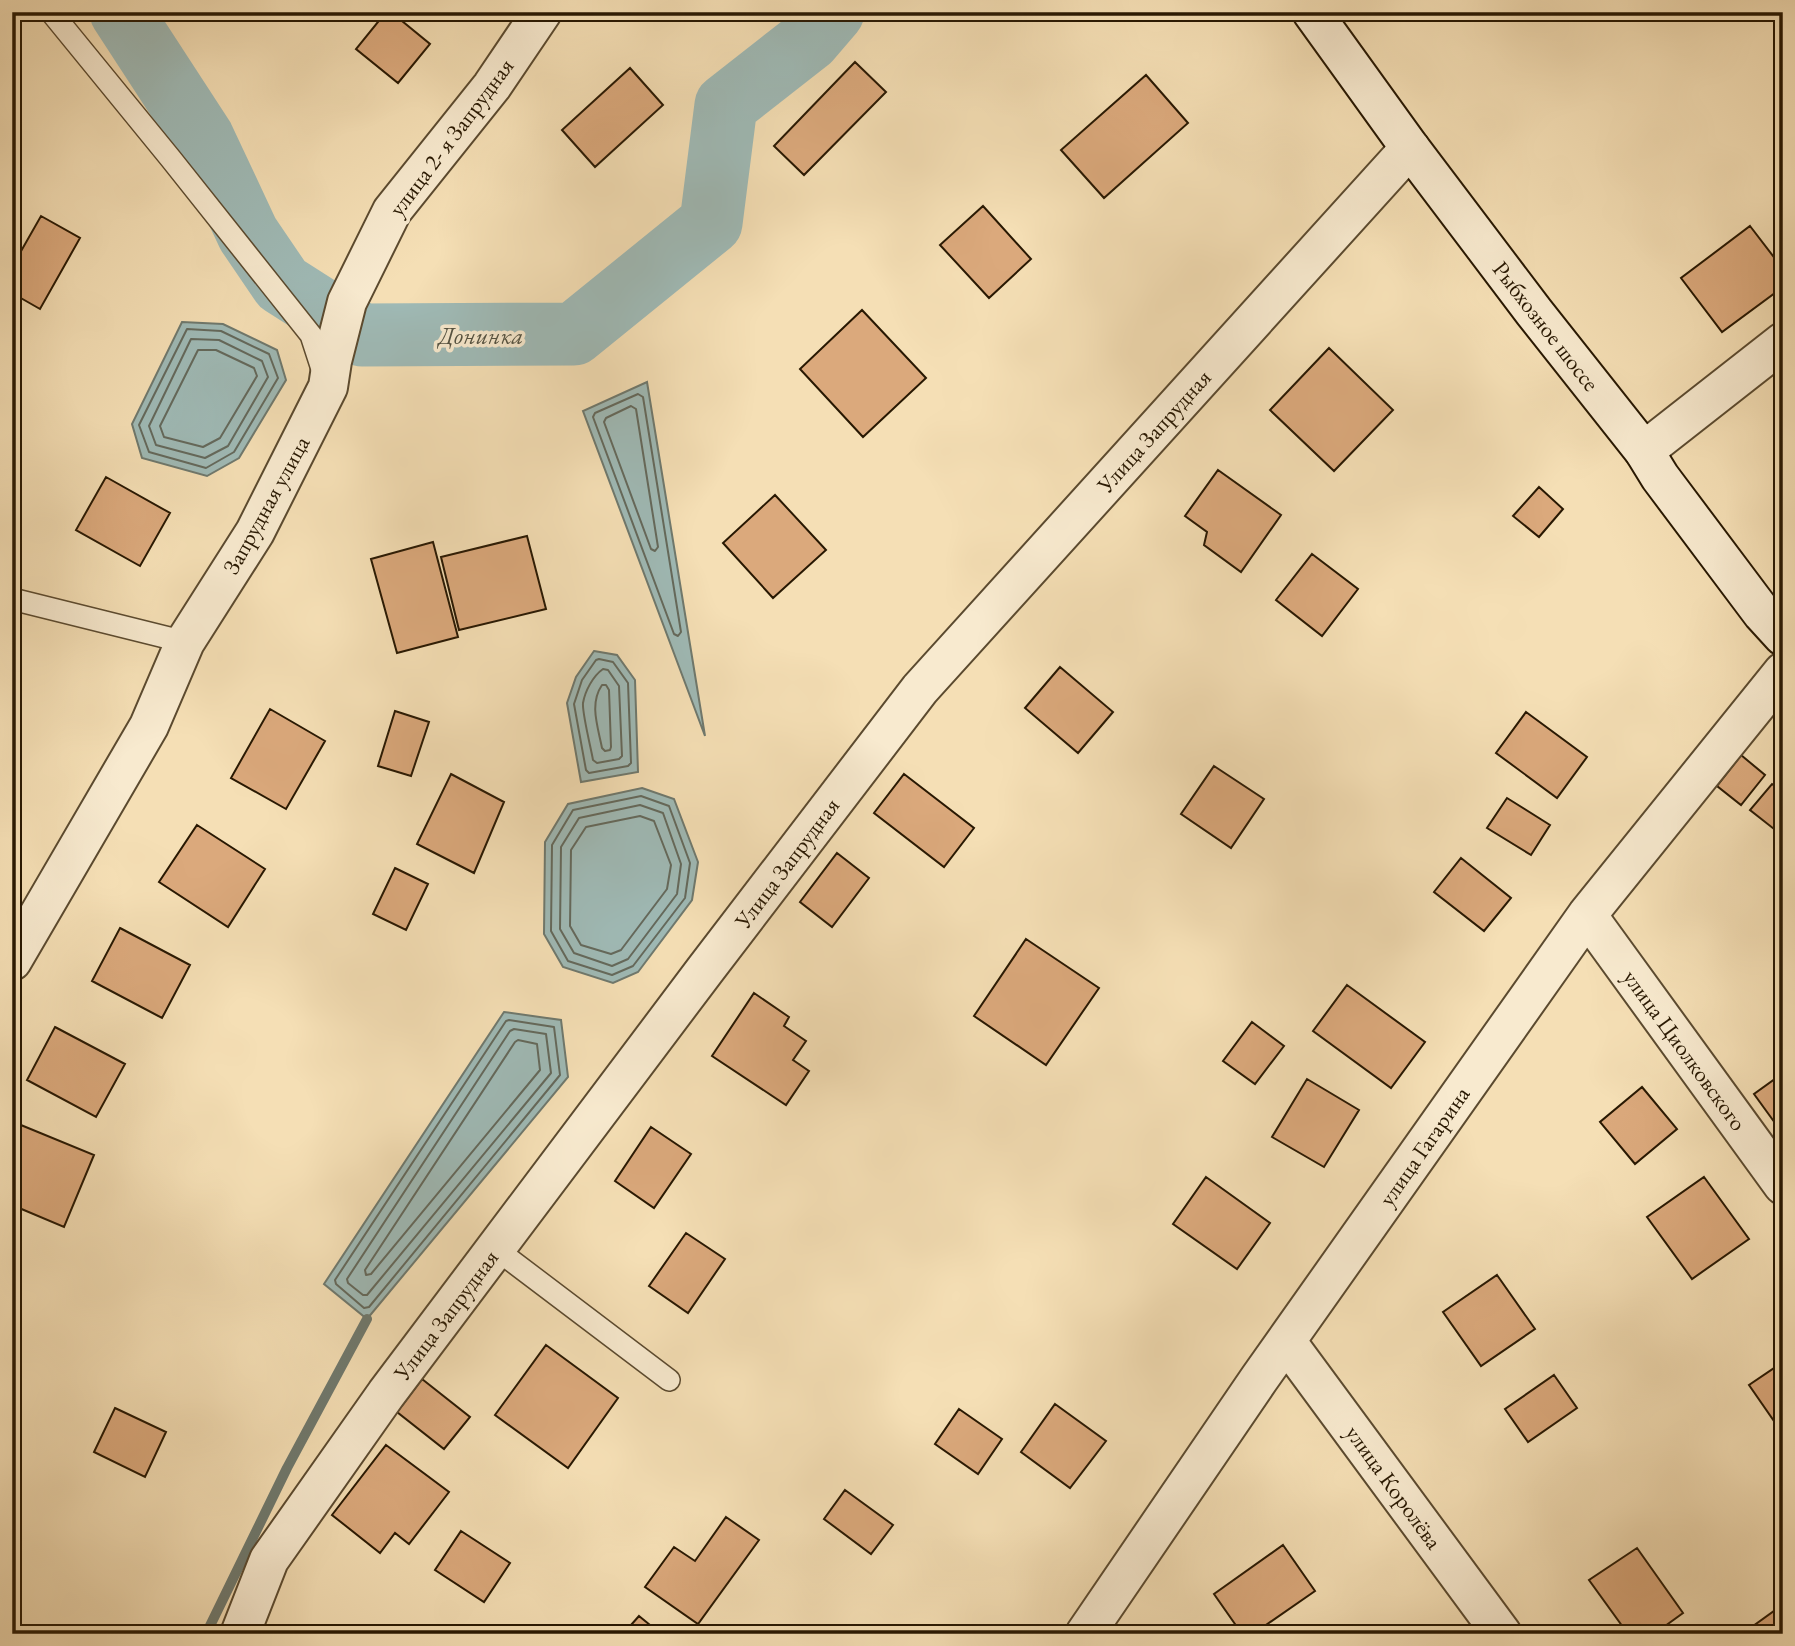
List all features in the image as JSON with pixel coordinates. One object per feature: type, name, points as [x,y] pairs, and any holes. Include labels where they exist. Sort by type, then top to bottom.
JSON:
[{"type":"street","name":"улица 2- я Запрудная","points":[[330,374],[347,302],[393,211],[492,86],[542,12]]},
{"type":"street","name":"Рыбхозное шоссе","points":[[1312,12],[1410,148],[1534,312],[1644,451],[1660,477],[1762,613],[1783,636]]},
{"type":"street","name":"Улица Запрудная","points":[[240,1634],[269,1560],[386,1394],[920,689],[1410,148]]},
{"type":"street","points":[[1644,451],[1783,342]]},
{"type":"street","name":"Запрудная улица","points":[[12,961],[149,726],[185,642],[255,532],[330,374]]},
{"type":"street","name":"улица Гагарина","points":[[1085,1634],[1286,1341],[1587,915],[1783,672]]},
{"type":"street","name":"улица Циолковского","points":[[1587,915],[1783,1185]]},
{"type":"street","name":"улица Королёва","points":[[1286,1341],[1502,1634]]},
{"type":"lane","points":[[51,12],[311,335],[330,374]]},
{"type":"lane","points":[[12,599],[185,642]]},
{"type":"lane","points":[[496,1249],[669,1380]]},
{"type":"water","points":[[182,322],[223,324],[277,350],[286,380],[239,458],[207,476],[142,458],[132,424]]},
{"type":"water","points":[[647,382],[705,736],[583,411]]},
{"type":"water","points":[[594,651],[617,655],[635,680],[638,772],[581,782],[567,703],[576,677]]},
{"type":"water","points":[[642,788],[674,799],[698,862],[692,900],[638,972],[613,983],[563,967],[544,934],[545,842],[568,804]]},
{"type":"water","points":[[504,1012],[561,1020],[568,1077],[367,1319],[324,1284]]},
{"type":"building","points":[[386,12],[391,12],[430,44],[398,83],[356,49]]},
{"type":"building","points":[[855,62],[886,92],[804,175],[774,146]]},
{"type":"building","points":[[630,68],[663,105],[595,167],[562,130]]},
{"type":"building","points":[[1146,75],[1188,123],[1104,198],[1061,150]]},
{"type":"building","points":[[12,143],[19,145],[12,161]]},
{"type":"building","points":[[983,206],[1031,259],[989,298],[940,245]]},
{"type":"building","points":[[41,216],[80,238],[40,309],[12,293],[12,267]]},
{"type":"building","points":[[1750,226],[1783,269],[1783,287],[1722,332],[1681,278]]},
{"type":"building","points":[[862,310],[926,378],[863,437],[800,369]]},
{"type":"building","points":[[1329,348],[1393,410],[1334,471],[1270,410]]},
{"type":"building","points":[[1218,470],[1281,515],[1241,572],[1204,545],[1207,532],[1185,516]]},
{"type":"building","points":[[106,477],[170,513],[140,566],[76,530]]},
{"type":"building","points":[[1539,487],[1563,509],[1539,537],[1513,516]]},
{"type":"building","points":[[775,495],[826,550],[773,598],[723,543]]},
{"type":"building","points":[[527,536],[546,609],[459,630],[441,557]]},
{"type":"building","points":[[433,542],[458,637],[397,653],[371,559]]},
{"type":"building","points":[[1312,554],[1358,589],[1322,636],[1276,600]]},
{"type":"building","points":[[1060,667],[1113,712],[1078,753],[1025,708]]},
{"type":"building","points":[[270,709],[325,741],[286,809],[231,778]]},
{"type":"building","points":[[395,711],[429,722],[411,776],[378,766]]},
{"type":"building","points":[[1526,712],[1587,757],[1557,798],[1496,753]]},
{"type":"building","points":[[1741,755],[1765,775],[1741,805],[1717,786]]},
{"type":"building","points":[[1214,766],[1264,799],[1231,848],[1181,814]]},
{"type":"building","points":[[451,774],[504,802],[474,873],[417,844]]},
{"type":"building","points":[[904,774],[974,828],[944,867],[874,813]]},
{"type":"building","points":[[1772,784],[1783,792],[1783,819],[1774,829],[1750,810]]},
{"type":"building","points":[[1507,798],[1550,825],[1531,855],[1487,828]]},
{"type":"building","points":[[197,825],[265,869],[228,927],[159,882]]},
{"type":"building","points":[[837,853],[869,878],[832,927],[800,902]]},
{"type":"building","points":[[1461,858],[1511,898],[1484,931],[1434,892]]},
{"type":"building","points":[[395,868],[428,884],[406,930],[373,914]]},
{"type":"building","points":[[120,928],[190,965],[162,1018],[92,981]]},
{"type":"building","points":[[1026,939],[1099,988],[1046,1065],[974,1016]]},
{"type":"building","points":[[1347,985],[1425,1042],[1391,1088],[1313,1031]]},
{"type":"building","points":[[754,993],[789,1017],[784,1026],[806,1041],[793,1060],[809,1071],[786,1105],[712,1056]]},
{"type":"building","points":[[1252,1022],[1284,1046],[1255,1084],[1223,1061]]},
{"type":"building","points":[[55,1027],[125,1064],[96,1117],[27,1080]]},
{"type":"building","points":[[1783,1073],[1783,1134],[1754,1094]]},
{"type":"building","points":[[1307,1079],[1359,1110],[1324,1167],[1272,1137]]},
{"type":"building","points":[[1642,1087],[1677,1129],[1635,1164],[1600,1122]]},
{"type":"building","points":[[16,1123],[94,1155],[64,1227],[12,1205],[12,1133]]},
{"type":"building","points":[[651,1127],[691,1154],[654,1208],[615,1181]]},
{"type":"building","points":[[1206,1177],[1270,1223],[1237,1269],[1173,1224]]},
{"type":"building","points":[[1704,1177],[1749,1239],[1692,1279],[1647,1217]]},
{"type":"building","points":[[686,1233],[725,1259],[688,1313],[649,1286]]},
{"type":"building","points":[[1497,1275],[1535,1329],[1481,1366],[1443,1312]]},
{"type":"building","points":[[546,1345],[618,1398],[568,1468],[495,1415]]},
{"type":"building","points":[[1783,1362],[1783,1434],[1749,1385]]},
{"type":"building","points":[[1554,1375],[1577,1408],[1528,1442],[1505,1409]]},
{"type":"building","points":[[422,1379],[470,1417],[444,1449],[397,1412]]},
{"type":"building","points":[[1055,1404],[1106,1441],[1070,1488],[1021,1452]]},
{"type":"building","points":[[115,1408],[166,1432],[145,1477],[94,1452]]},
{"type":"building","points":[[959,1409],[1002,1439],[978,1474],[935,1444]]},
{"type":"building","points":[[386,1445],[449,1492],[409,1544],[395,1533],[380,1553],[332,1515]]},
{"type":"building","points":[[845,1490],[893,1525],[871,1554],[824,1519]]},
{"type":"building","points":[[726,1517],[759,1540],[698,1624],[645,1587],[674,1547],[695,1561]]},
{"type":"building","points":[[461,1531],[510,1563],[484,1602],[435,1570]]},
{"type":"building","points":[[1283,1545],[1315,1591],[1253,1634],[1242,1634],[1214,1594]]},
{"type":"building","points":[[1637,1548],[1683,1613],[1654,1634],[1628,1634],[1589,1580]]},
{"type":"building","points":[[1774,1611],[1783,1623],[1783,1634],[1742,1634]]},
{"type":"building","points":[[639,1616],[661,1634],[623,1634]]},
{"type":"waterway","name":"Донинка","points":[[121,12],[203,138],[248,234],[282,284],[362,335],[574,334],[711,223],[726,105],[809,40],[833,12]]},
{"type":"waterway","points":[[206,1634],[287,1468],[367,1319]]}]
